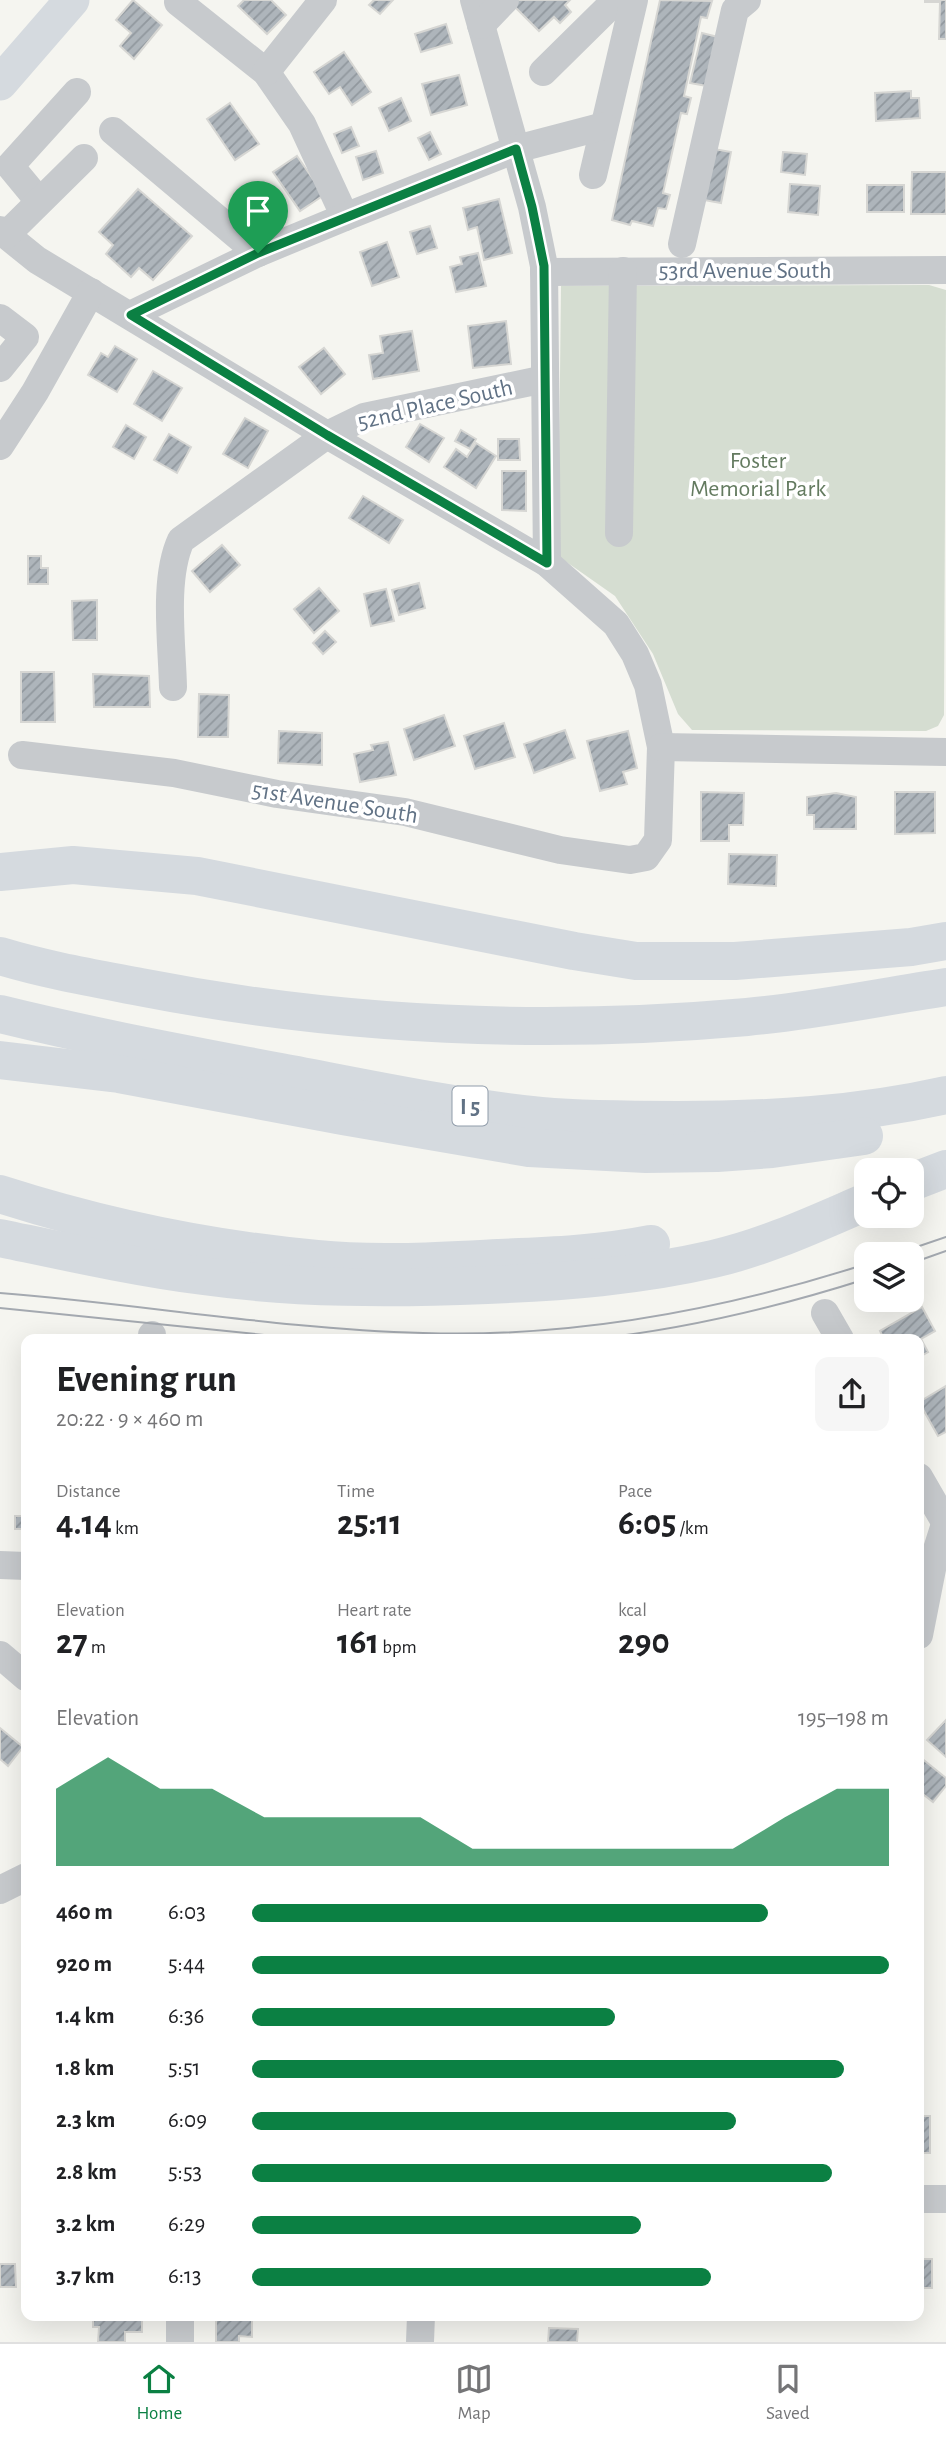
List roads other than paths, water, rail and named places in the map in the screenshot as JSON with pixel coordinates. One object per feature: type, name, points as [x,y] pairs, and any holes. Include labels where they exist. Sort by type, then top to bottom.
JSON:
[{"type":"highway","points":[[0,872],[73,865],[197,876],[636,961],[734,961],[887,950],[946,941]]},
{"type":"highway","points":[[0,956],[33,966],[169,993],[293,1012],[487,1026],[601,1025],[749,1017],[946,987]]},
{"type":"highway","name":"I 5","points":[[0,1014],[79,1034],[539,1116],[603,1120],[725,1120],[817,1116],[946,1096]]},
{"type":"highway","points":[[0,1060],[119,1074],[529,1148],[646,1154],[772,1149],[851,1138],[946,1120]]},
{"type":"highway","points":[[0,1194],[150,1235],[319,1259],[406,1261],[571,1255],[642,1246],[697,1236],[854,1196]]},
{"type":"highway","points":[[0,1238],[99,1259],[203,1276],[335,1288],[436,1287],[601,1278],[714,1259],[797,1232],[854,1207]]},
{"type":"main road","points":[[0,83],[72,0]]},
{"type":"street","points":[[266,72],[323,0]]},
{"type":"street","points":[[505,0],[478,12],[532,207],[544,272],[547,563]]},
{"type":"street","points":[[543,72],[616,0]]},
{"type":"street","points":[[593,176],[634,0]]},
{"type":"street","points":[[682,244],[735,10],[747,0]]},
{"type":"street","points":[[178,2],[266,72],[302,124],[345,217]]},
{"type":"street","points":[[39,201],[10,166],[78,92]]},
{"type":"street","points":[[131,315],[258,253],[345,217],[516,149],[604,126]]},
{"type":"street","points":[[113,131],[258,253]]},
{"type":"street","points":[[83,158],[3,232],[37,260],[327,435],[547,563],[616,624],[635,654],[648,685],[661,747],[946,752]]},
{"type":"street","name":"53rd Avenue South","points":[[544,272],[946,270]]},
{"type":"street","points":[[619,533],[623,271]]},
{"type":"street","points":[[0,446],[35,392],[91,292]]},
{"type":"street","points":[[0,318],[25,337],[0,368]]},
{"type":"street","name":"52nd Place South","points":[[173,687],[171,579],[173,557],[181,540],[327,435],[364,417],[545,379]]},
{"type":"street","name":"51st Avenue South","points":[[22,755],[174,773],[277,794],[405,811],[560,850],[630,860],[646,857],[658,840],[661,747]]},
{"type":"street","points":[[825,1313],[837,1334]]},
{"type":"street","points":[[924,1486],[945,1522],[924,1610]]},
{"type":"street","points":[[0,1565],[21,1566]]},
{"type":"street","points":[[0,1655],[21,1673]]},
{"type":"street","points":[[0,1890],[21,1880]]},
{"type":"street","points":[[924,2199],[946,2199]]},
{"type":"street","points":[[180,2321],[180,2342]]},
{"type":"street","points":[[420,2342],[421,2321]]},
{"type":"tram line","points":[[924,1244],[946,1237]]},
{"type":"tram line","points":[[924,1259],[946,1251]]},
{"type":"tram line","points":[[0,1293],[317,1327],[479,1333],[535,1331],[647,1318],[758,1295],[854,1268]]},
{"type":"tram line","points":[[634,1334],[732,1316],[854,1283]]},
{"type":"tram line","points":[[0,1308],[255,1334]]},
{"type":"park label","name":"Foster Memorial Park","points":[[758,474]]}]
